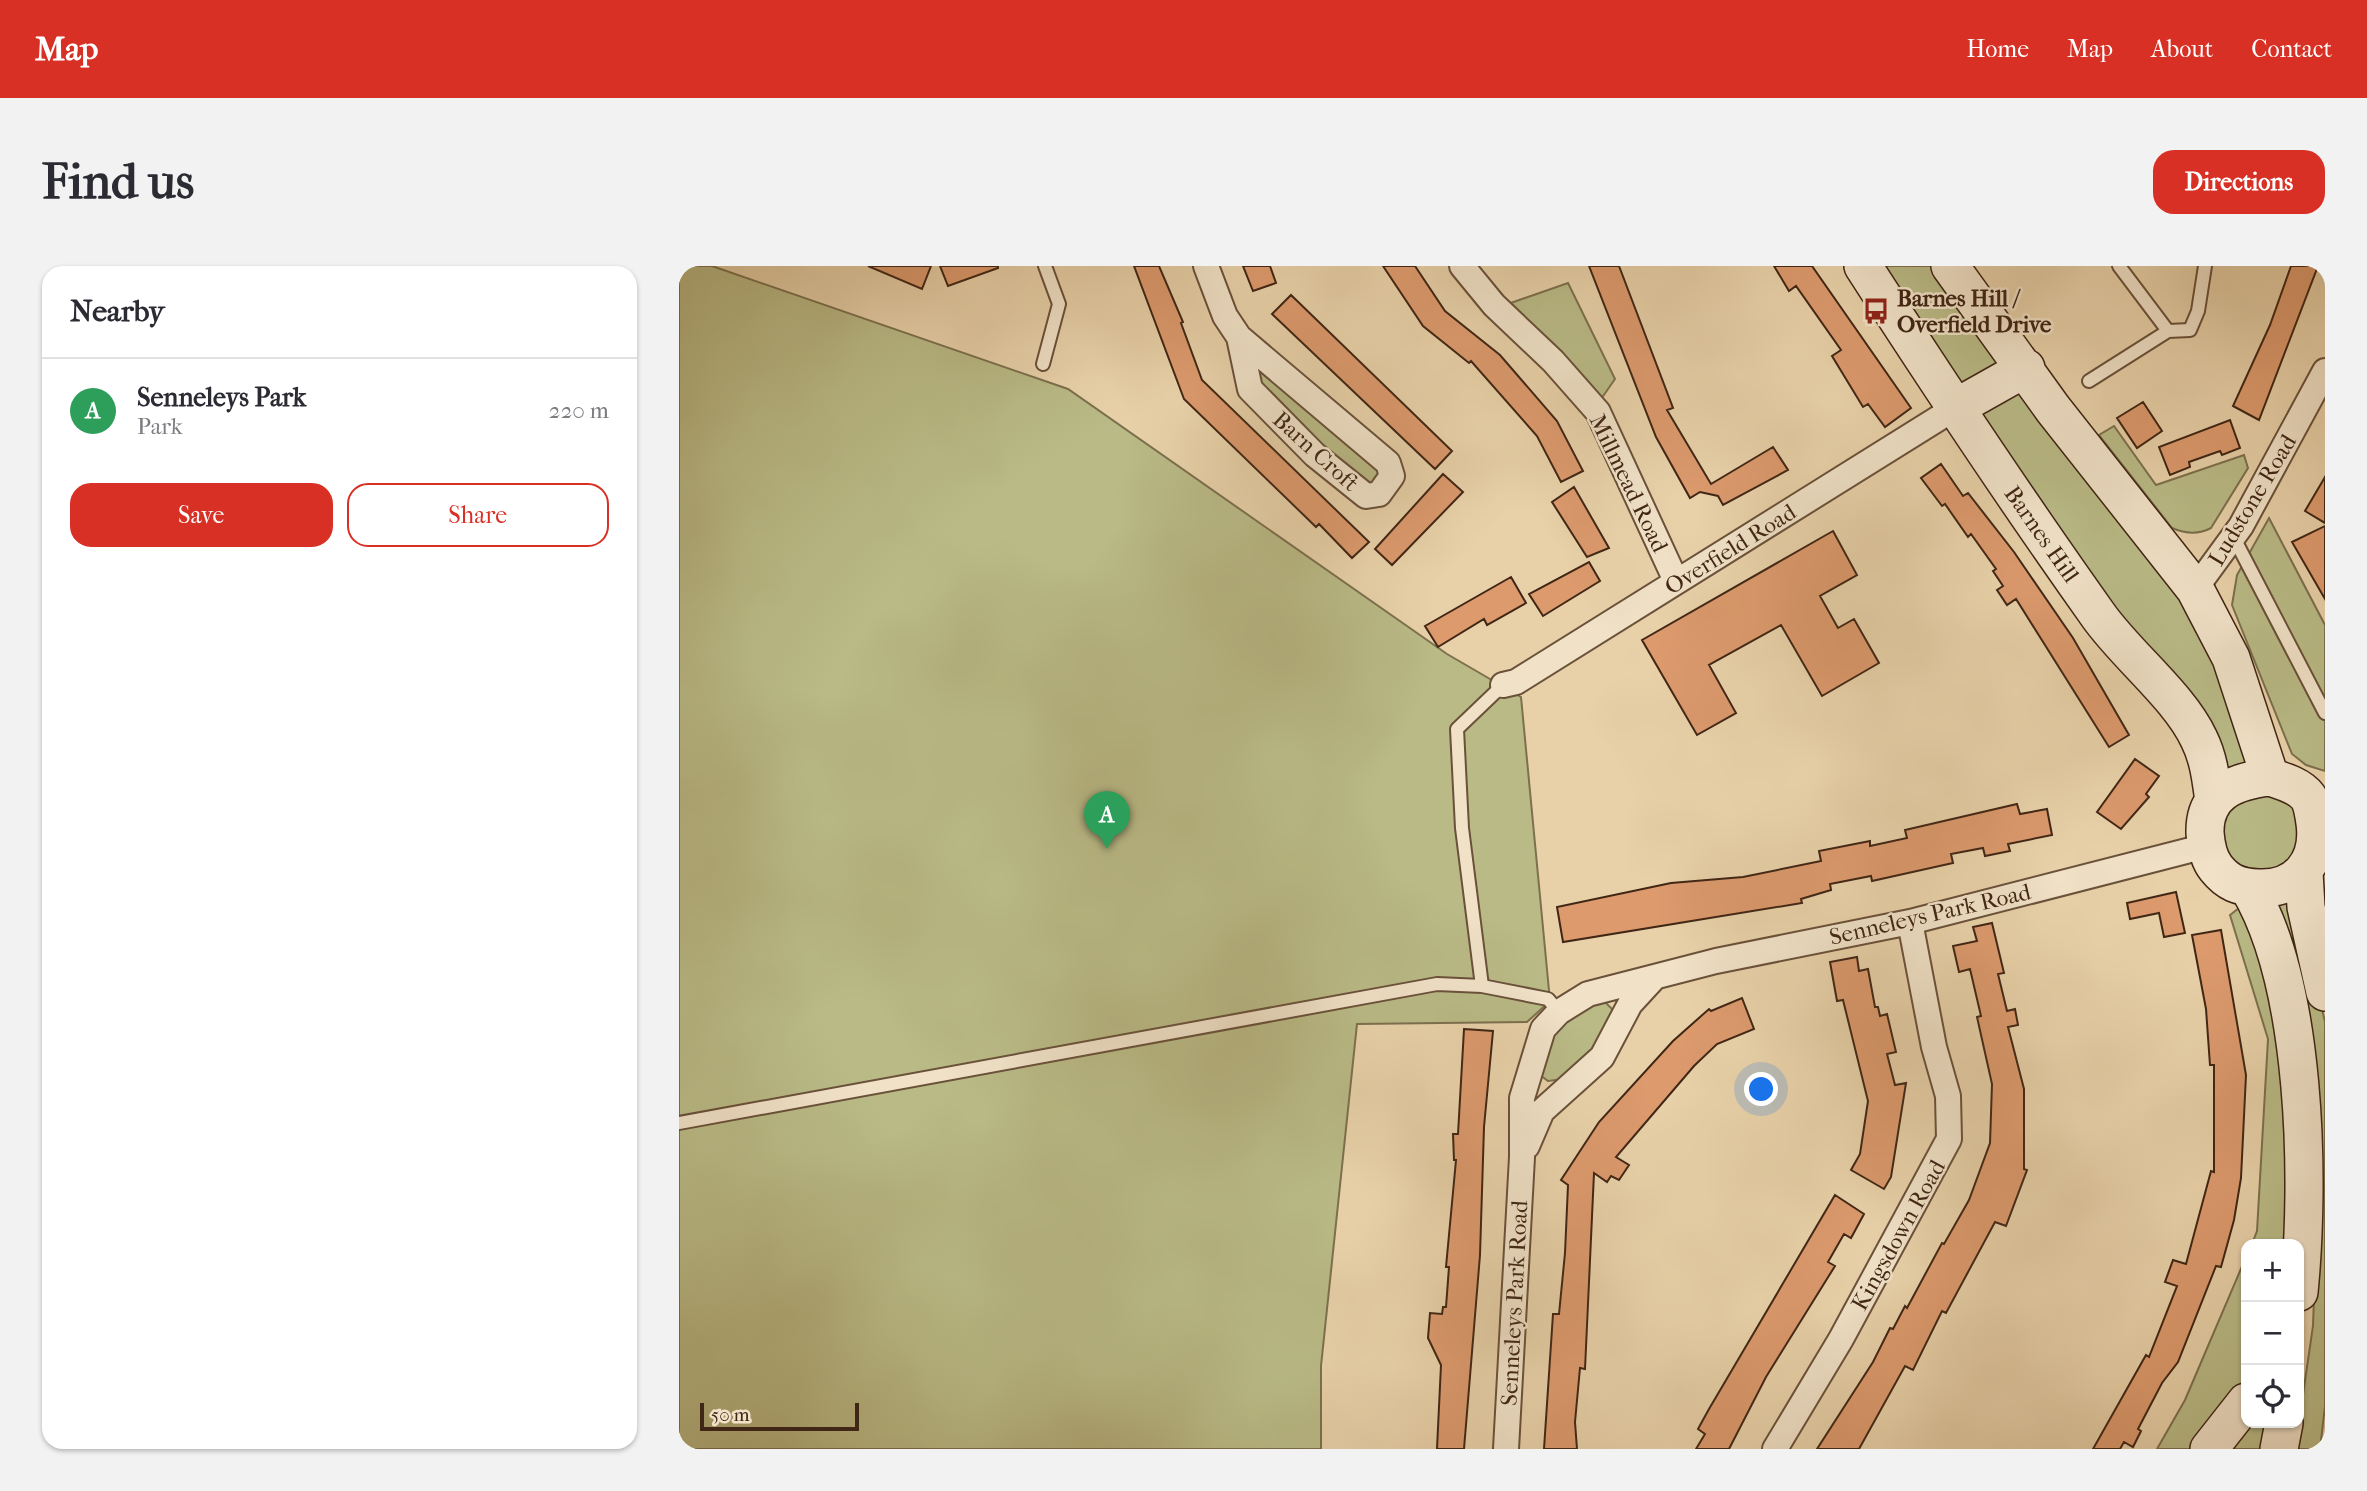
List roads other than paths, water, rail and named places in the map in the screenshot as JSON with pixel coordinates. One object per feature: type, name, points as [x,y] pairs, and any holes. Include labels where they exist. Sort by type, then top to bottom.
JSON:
[{"type":"main road","name":"Barnes Hill","points":[[1863,266],[1955,408],[2101,619],[2159,685],[2199,737],[2209,764],[2214,801]]},
{"type":"main road","points":[[1950,266],[2062,419],[2195,589],[2231,657],[2270,778]]},
{"type":"main road","points":[[1955,408],[2026,368]]},
{"type":"main road","points":[[2315,852],[2286,885],[2236,885],[2213,865],[2206,846],[2207,813],[2214,801],[2230,786],[2245,780],[2270,778],[2285,781],[2317,799],[2315,852],[2306,907],[2325,992]]},
{"type":"main road","points":[[2248,887],[2274,945],[2287,998],[2305,1155],[2301,1239]]},
{"type":"main road","points":[[2209,1449],[2241,1408]]},
{"type":"main road","points":[[2280,1449],[2283,1428]]},
{"type":"street","name":"Barn Croft","points":[[1206,266],[1225,316],[1239,337],[1388,463],[1392,476],[1379,494],[1366,496],[1315,455],[1250,389],[1239,337]]},
{"type":"street","name":"Millmead Road","points":[[1462,266],[1494,305],[1553,361],[1598,412],[1676,581]]},
{"type":"street","name":"Ludstone Road","points":[[2195,589],[2234,538],[2275,468],[2325,370]]},
{"type":"street","name":"Overfield Road","points":[[1503,685],[1516,682],[1955,408]]},
{"type":"street","name":"Senneleys Park Road","points":[[1506,1449],[1522,1157],[1522,1098],[1543,1029],[1559,1012],[1588,993],[1653,979],[1716,961],[1910,922],[2206,846]]},
{"type":"street","name":"Kingsdown Road","points":[[1775,1449],[1841,1339],[1933,1175],[1949,1139],[1948,1096],[1934,1047],[1910,922]]},
{"type":"street","name":"Senneleys Park Road","points":[[1522,1157],[1542,1111],[1602,1057],[1630,1004],[1653,979]]},
{"type":"lane","points":[[1043,364],[1059,304],[1045,266]]},
{"type":"lane","points":[[2119,266],[2168,331]]},
{"type":"lane","points":[[2089,381],[2168,331],[2190,330],[2200,301],[2206,266]]},
{"type":"lane","points":[[2234,538],[2325,713]]},
{"type":"lane","points":[[1482,986],[1462,828],[1457,729],[1503,685]]},
{"type":"lane","points":[[679,1123],[1437,984],[1482,986],[1548,999],[1559,1012]]},
{"type":"place","name":"Barnes Hill / Overfield Drive","points":[[1876,311]]},
{"type":"place","name":"Senneleys Park","points":[[1107,849]]}]
